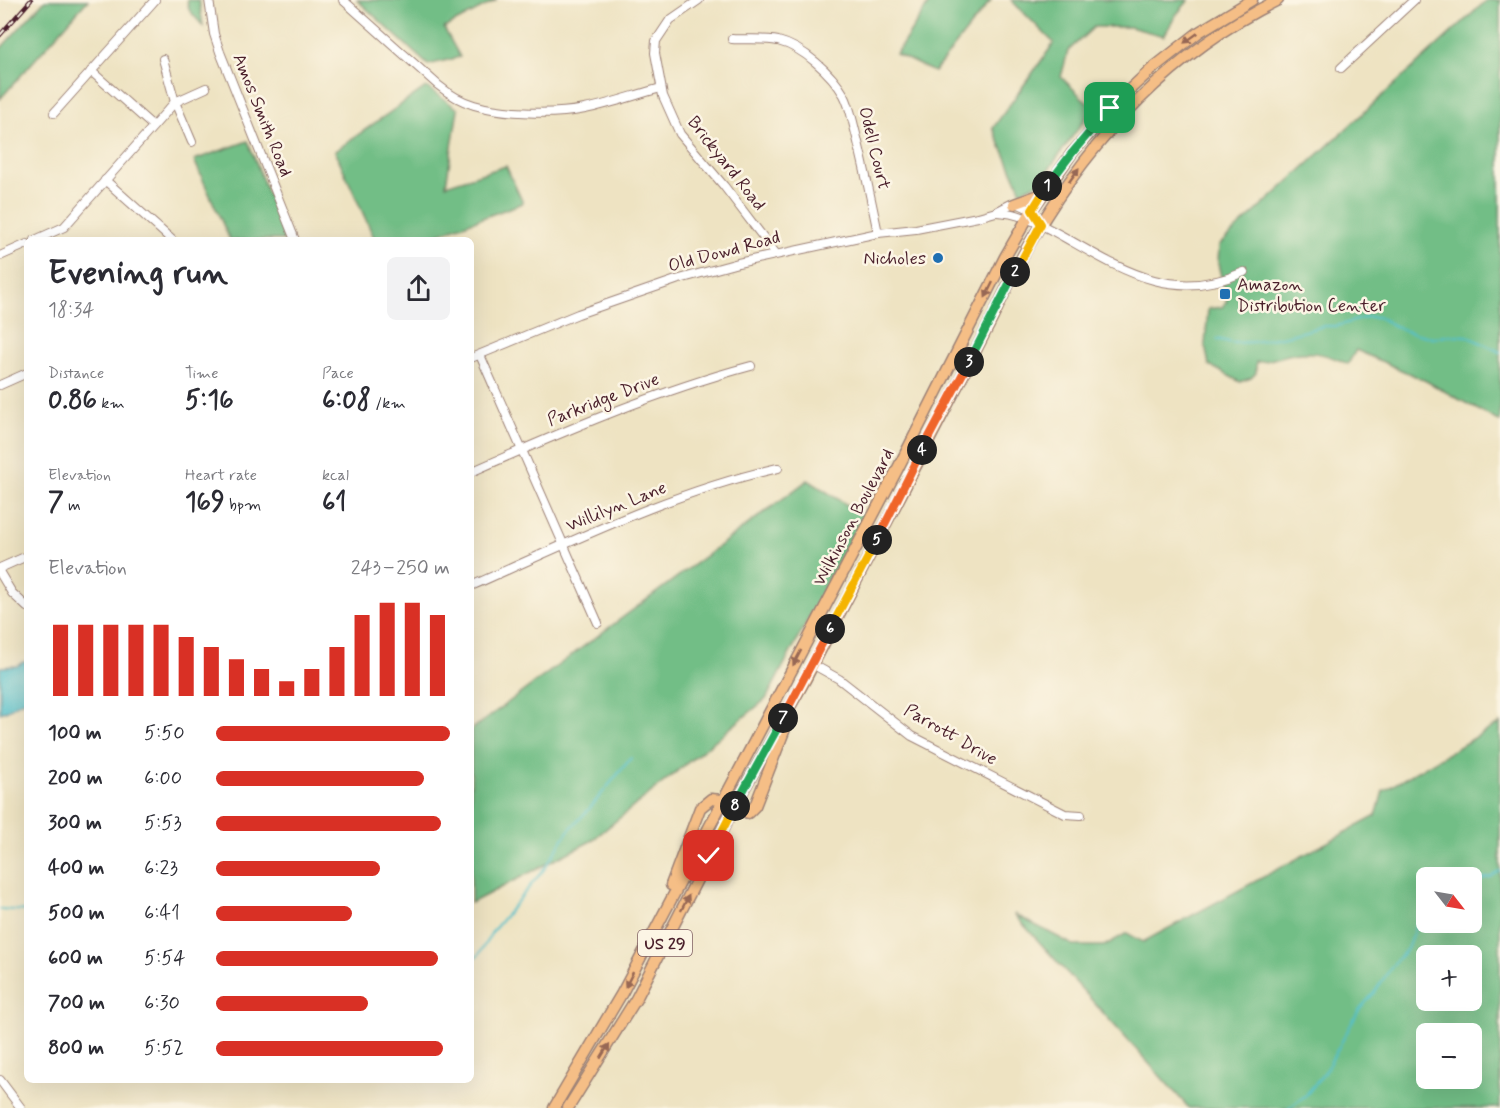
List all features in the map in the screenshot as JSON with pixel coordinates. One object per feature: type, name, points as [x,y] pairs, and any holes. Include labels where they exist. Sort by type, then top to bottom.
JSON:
[{"type":"main road","name":"Wilkinson Boulevard","points":[[554,1108],[622,993],[897,470],[1025,220],[1091,130],[1128,91],[1199,32],[1252,0]]},
{"type":"main road","name":"Wilkinson Boulevard","points":[[568,1108],[636,999],[734,807],[806,678],[1041,224],[1102,138],[1142,96],[1208,42],[1278,0]]},
{"type":"main road","points":[[1240,6],[1248,16]]},
{"type":"main road","points":[[1014,204],[1042,194]]},
{"type":"main road","points":[[734,807],[747,813],[755,806],[806,678]]},
{"type":"main road","points":[[653,933],[700,808],[711,799],[722,800]]},
{"type":"street","points":[[54,112],[155,0]]},
{"type":"street","name":"Amos Smith Road","points":[[209,0],[210,17],[217,43],[294,237]]},
{"type":"street","points":[[343,0],[446,92],[476,106],[533,112],[574,111],[608,104],[661,88]]},
{"type":"street","name":"Brickyard Road","points":[[699,0],[670,21],[656,41],[655,53],[667,110],[680,134],[724,186],[776,254]]},
{"type":"street","points":[[1341,68],[1413,0]]},
{"type":"street","name":"Odell Court","points":[[732,39],[778,41],[801,50],[840,89],[845,96],[858,142],[878,233]]},
{"type":"street","points":[[163,59],[175,102],[192,142]]},
{"type":"street","points":[[91,71],[153,126]]},
{"type":"street","points":[[42,237],[64,227],[175,102],[206,87]]},
{"type":"street","points":[[105,180],[169,237]]},
{"type":"street","points":[[1014,204],[1032,210]]},
{"type":"street","name":"Old Dowd Road","points":[[475,356],[578,314],[704,272],[776,254],[878,233],[939,225],[996,212],[1014,204]]},
{"type":"street","name":"Old Dowd Road","points":[[1032,210],[1041,224]]},
{"type":"street","name":"Old Dowd Road","points":[[996,212],[1017,215],[1025,220],[1041,224],[1113,265],[1153,280],[1178,284],[1205,283],[1223,281],[1244,272]]},
{"type":"street","points":[[0,256],[24,245]]},
{"type":"street","points":[[475,356],[521,449],[598,623]]},
{"type":"street","name":"Parkridge Drive","points":[[474,471],[599,417],[751,366]]},
{"type":"street","points":[[1,382],[24,374]]},
{"type":"street","name":"Willilyn Lane","points":[[474,585],[657,506],[743,477],[778,468]]},
{"type":"street","points":[[0,568],[24,557]]},
{"type":"street","points":[[0,573],[12,593],[24,604]]},
{"type":"street","name":"Parrott Drive","points":[[812,664],[839,679],[912,736],[1065,814],[1082,815]]},
{"type":"street","points":[[722,800],[734,807]]},
{"type":"street","points":[[578,1068],[590,1075]]},
{"type":"street","points":[[0,1080],[21,1108]]},
{"type":"green space","points":[[45,0],[88,0],[0,99],[0,49]]},
{"type":"green space","points":[[187,0],[199,0],[203,26],[189,10]]},
{"type":"green space","points":[[357,0],[497,0],[444,28],[460,57],[428,65]]},
{"type":"green space","points":[[931,0],[991,0],[934,72],[896,54]]},
{"type":"green space","points":[[1011,0],[1189,0],[1176,15],[1164,36],[1130,27],[1094,27],[1068,51],[1061,77],[1093,108],[1039,183],[1021,191],[993,128],[1054,43]]},
{"type":"green space","points":[[1487,0],[1500,0],[1500,422],[1426,381],[1356,350],[1348,364],[1315,353],[1293,354],[1256,362],[1256,373],[1251,378],[1240,382],[1209,365],[1205,345],[1208,309],[1222,307],[1227,301],[1218,264],[1219,245]]},
{"type":"green space","points":[[426,87],[458,109],[446,185],[506,166],[523,203],[430,237],[374,237],[335,151]]},
{"type":"green space","points":[[248,141],[284,237],[229,237],[194,160]]},
{"type":"green space","points":[[808,480],[863,515],[766,699],[591,841],[474,901],[474,728]]},
{"type":"green space","points":[[1500,723],[1500,1108],[1189,1108],[1014,914],[1075,946],[1104,946],[1127,933],[1143,942],[1376,816],[1383,791]]},
{"type":"water","points":[[24,662],[24,701],[0,713],[0,667],[17,666]]},
{"type":"waterway","points":[[1217,339],[1233,343],[1253,342],[1324,326],[1337,326],[1367,317],[1378,317],[1402,330],[1434,338],[1449,335],[1467,336],[1500,352]]},
{"type":"waterway","points":[[474,957],[478,956],[492,932],[545,868],[568,831],[631,758]]},
{"type":"waterway","points":[[1482,879],[1491,877],[1500,871]]},
{"type":"waterway","points":[[0,909],[24,911]]},
{"type":"waterway","points":[[1289,1108],[1306,1095],[1325,1072],[1359,1010],[1407,949],[1416,925]]},
{"type":"railway","points":[[0,35],[31,0]]},
{"type":"place","name":"Nicholes","points":[[938,258]]},
{"type":"place","name":"Amazon Distribution Center","points":[[1225,294]]},
{"type":"route","points":[[709,856],[806,678],[1041,224],[1032,210],[1072,153],[1110,108]]}]
